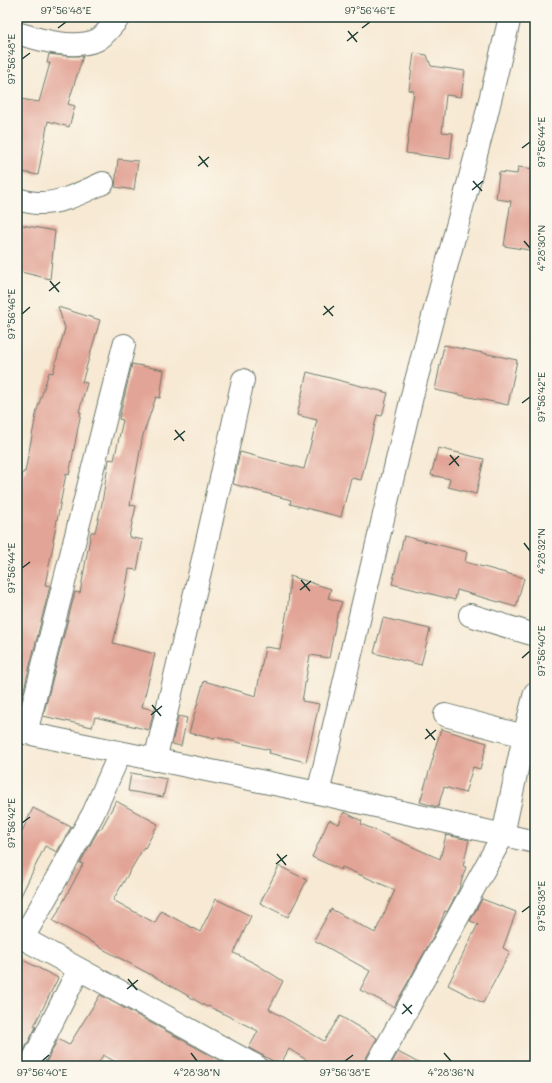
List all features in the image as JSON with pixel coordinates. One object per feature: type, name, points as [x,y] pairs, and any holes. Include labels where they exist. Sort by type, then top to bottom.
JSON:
[{"type":"street","points":[[17,33],[40,40],[84,44],[99,39],[117,20],[118,17]]},
{"type":"street","points":[[318,793],[414,388],[486,117],[510,17]]},
{"type":"street","points":[[17,199],[38,203],[54,202],[103,183]]},
{"type":"street","points":[[124,345],[22,732],[318,793],[535,842]]},
{"type":"street","points":[[155,760],[203,560],[243,380]]},
{"type":"street","points":[[470,615],[535,635]]},
{"type":"street","points":[[376,1066],[503,835],[524,736],[535,693]]},
{"type":"street","points":[[445,715],[524,736]]},
{"type":"street","points":[[120,753],[93,814],[20,937],[256,1066]]},
{"type":"street","points":[[30,1066],[79,969]]},
{"type":"building","points":[[414,53],[427,55],[431,66],[465,71],[461,97],[446,95],[442,132],[453,133],[450,159],[406,153],[414,91],[409,90]]},
{"type":"building","points":[[49,54],[83,56],[68,104],[75,106],[69,127],[48,121],[38,175],[17,171],[17,114],[20,99],[39,102],[50,63],[47,63]]},
{"type":"building","points":[[118,159],[138,161],[134,190],[115,187]]},
{"type":"building","points":[[518,167],[535,169],[535,251],[504,246],[511,201],[496,199],[499,172],[517,174]]},
{"type":"building","points":[[17,224],[55,231],[50,279],[17,271]]},
{"type":"building","points":[[58,307],[100,320],[82,382],[87,383],[79,412],[81,412],[69,475],[66,474],[45,585],[50,586],[19,709],[17,709],[17,505],[37,410],[49,372],[53,373],[65,328]]},
{"type":"building","points":[[444,345],[517,360],[508,405],[435,390]]},
{"type":"building","points":[[132,364],[164,370],[160,398],[156,397],[143,435],[130,505],[136,506],[129,537],[143,540],[137,570],[129,569],[113,643],[155,654],[142,707],[154,710],[149,730],[95,717],[92,727],[43,716],[75,592],[80,593],[91,532],[95,532],[102,503],[109,459],[114,460],[123,420],[119,419]]},
{"type":"building","points":[[307,372],[388,393],[382,416],[377,415],[361,480],[351,478],[341,517],[290,504],[291,500],[233,484],[240,452],[304,469],[317,420],[297,415]]},
{"type":"building","points":[[438,448],[484,459],[476,494],[448,487],[450,479],[431,475]]},
{"type":"building","points":[[404,536],[467,552],[465,562],[524,578],[516,607],[457,590],[455,600],[392,584]]},
{"type":"building","points":[[290,576],[331,589],[328,598],[342,602],[337,615],[329,658],[310,655],[302,701],[319,704],[306,762],[269,753],[270,750],[215,737],[215,739],[189,733],[204,681],[256,696],[265,647],[280,649],[288,605]]},
{"type":"building","points":[[383,618],[430,629],[421,665],[374,653]]},
{"type":"building","points":[[178,716],[187,718],[181,746],[172,744]]},
{"type":"building","points":[[441,729],[487,743],[480,769],[473,767],[465,793],[444,787],[438,807],[420,802]]},
{"type":"building","points":[[131,773],[167,779],[163,797],[128,791]]},
{"type":"building","points":[[116,801],[158,824],[113,900],[155,923],[161,911],[200,932],[216,899],[251,916],[234,953],[256,964],[283,981],[269,1009],[324,1041],[340,1016],[377,1038],[365,1060],[364,1066],[316,1066],[289,1049],[280,1065],[249,1048],[258,1031],[208,1006],[207,1007],[53,921],[83,864],[80,863]]},
{"type":"building","points":[[33,808],[71,827],[57,852],[45,846],[17,904],[17,842]]},
{"type":"building","points":[[344,812],[362,821],[361,824],[440,859],[446,835],[469,840],[463,866],[466,867],[459,889],[447,912],[445,911],[439,926],[394,1007],[360,990],[370,971],[314,940],[331,909],[375,933],[395,890],[342,867],[341,870],[312,857],[329,820],[339,824]]},
{"type":"building","points":[[279,866],[307,880],[288,917],[260,903]]},
{"type":"building","points":[[482,899],[516,912],[503,948],[510,952],[483,1003],[448,985],[478,924],[470,921]]},
{"type":"building","points":[[17,957],[58,978],[34,1026],[36,1027],[19,1060],[18,1066]]},
{"type":"building","points":[[100,995],[230,1066],[123,1066],[103,1055],[97,1066],[44,1066],[58,1039],[69,1045]]},
{"type":"building","points":[[398,1052],[424,1066],[390,1066]]}]
